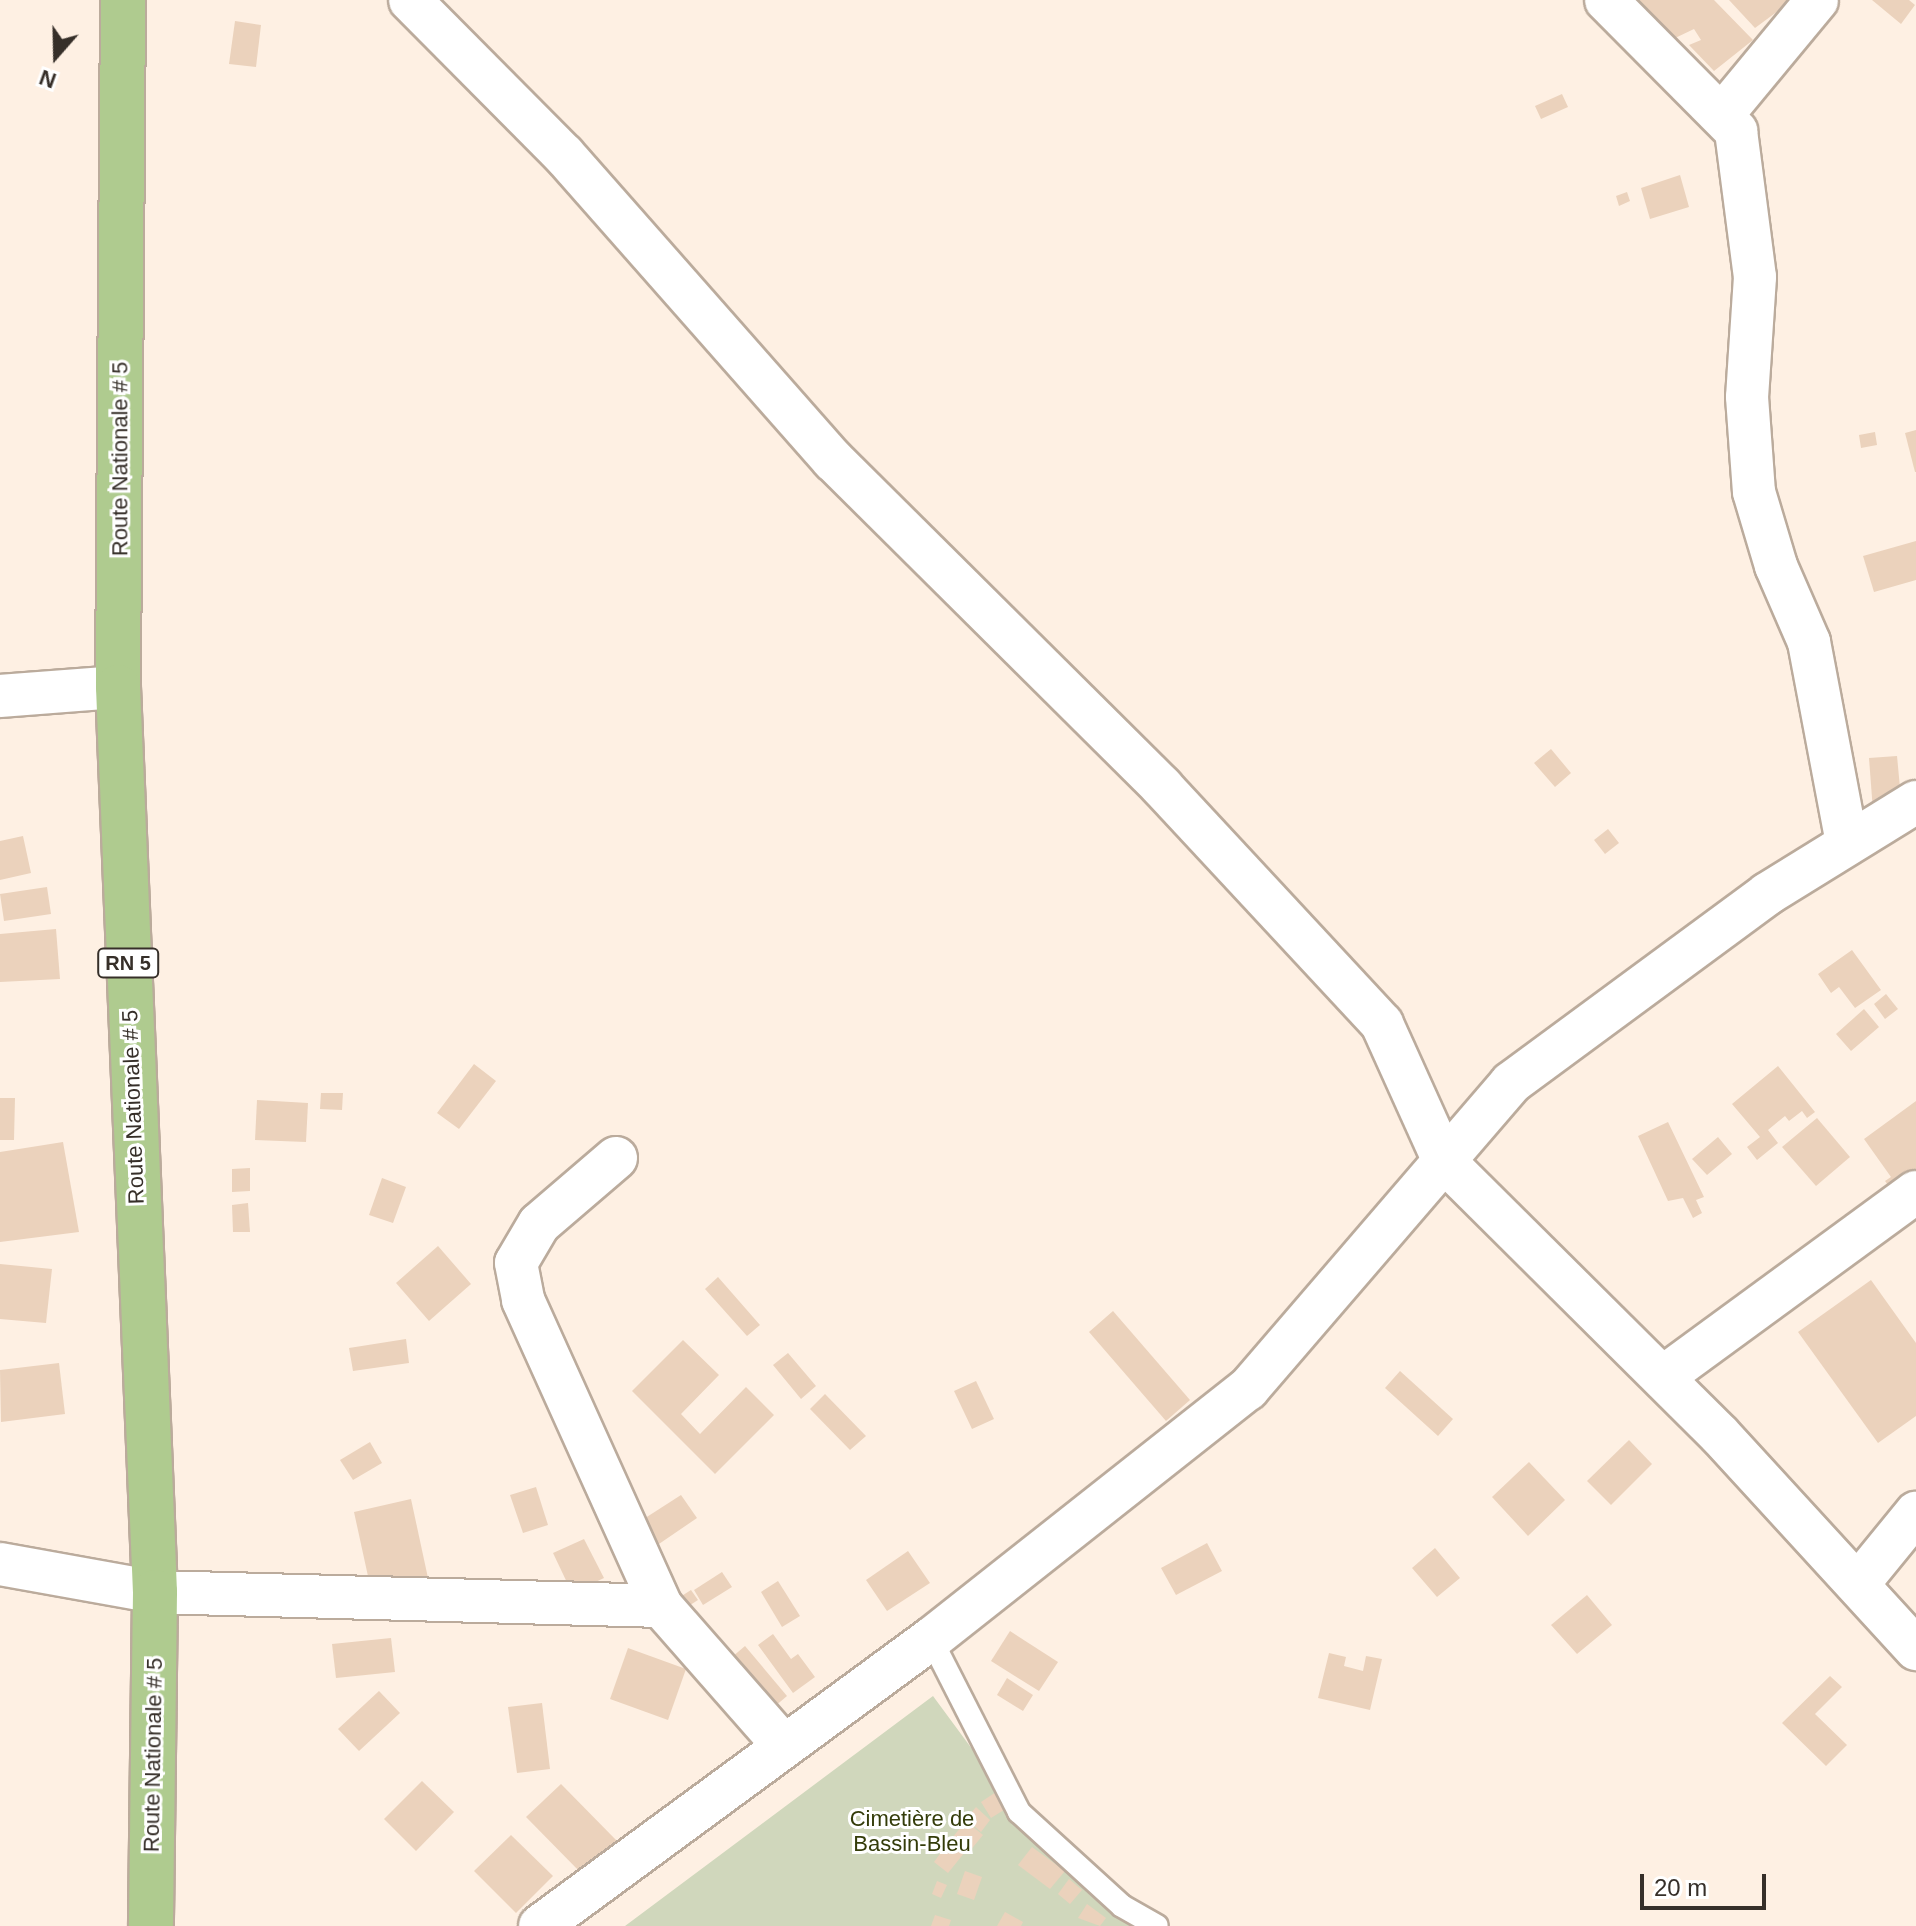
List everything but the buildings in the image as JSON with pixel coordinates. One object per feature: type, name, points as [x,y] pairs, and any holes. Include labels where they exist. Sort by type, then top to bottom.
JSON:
[{"type":"main road","name":"Route Nationale # 5","points":[[123,0],[118,687],[155,1592],[151,1926]]},
{"type":"street","points":[[410,0],[564,155],[833,460],[1162,787],[1382,1024],[1444,1161],[1663,1377],[1916,1649]]},
{"type":"street","points":[[1606,0],[1736,131],[1755,277],[1747,397],[1754,492],[1776,566],[1809,642],[1847,843]]},
{"type":"street","points":[[1722,115],[1817,0]]},
{"type":"street","points":[[0,696],[118,687]]},
{"type":"street","points":[[540,1926],[931,1639],[1248,1389],[1511,1083],[1767,894],[1916,802]]},
{"type":"street","points":[[616,1158],[547,1215],[516,1263],[523,1300],[661,1606],[784,1746]]},
{"type":"street","points":[[1663,1377],[1916,1192]]},
{"type":"street","points":[[1858,1584],[1916,1513]]},
{"type":"street","points":[[0,1564],[155,1592],[661,1606]]},
{"type":"lane","points":[[931,1639],[1019,1812],[1122,1906],[1157,1926]]},
{"type":"green space","name":"Cimetière de Bassin-Bleu","points":[[933,1696],[1028,1825],[1156,1926],[625,1926]]}]
